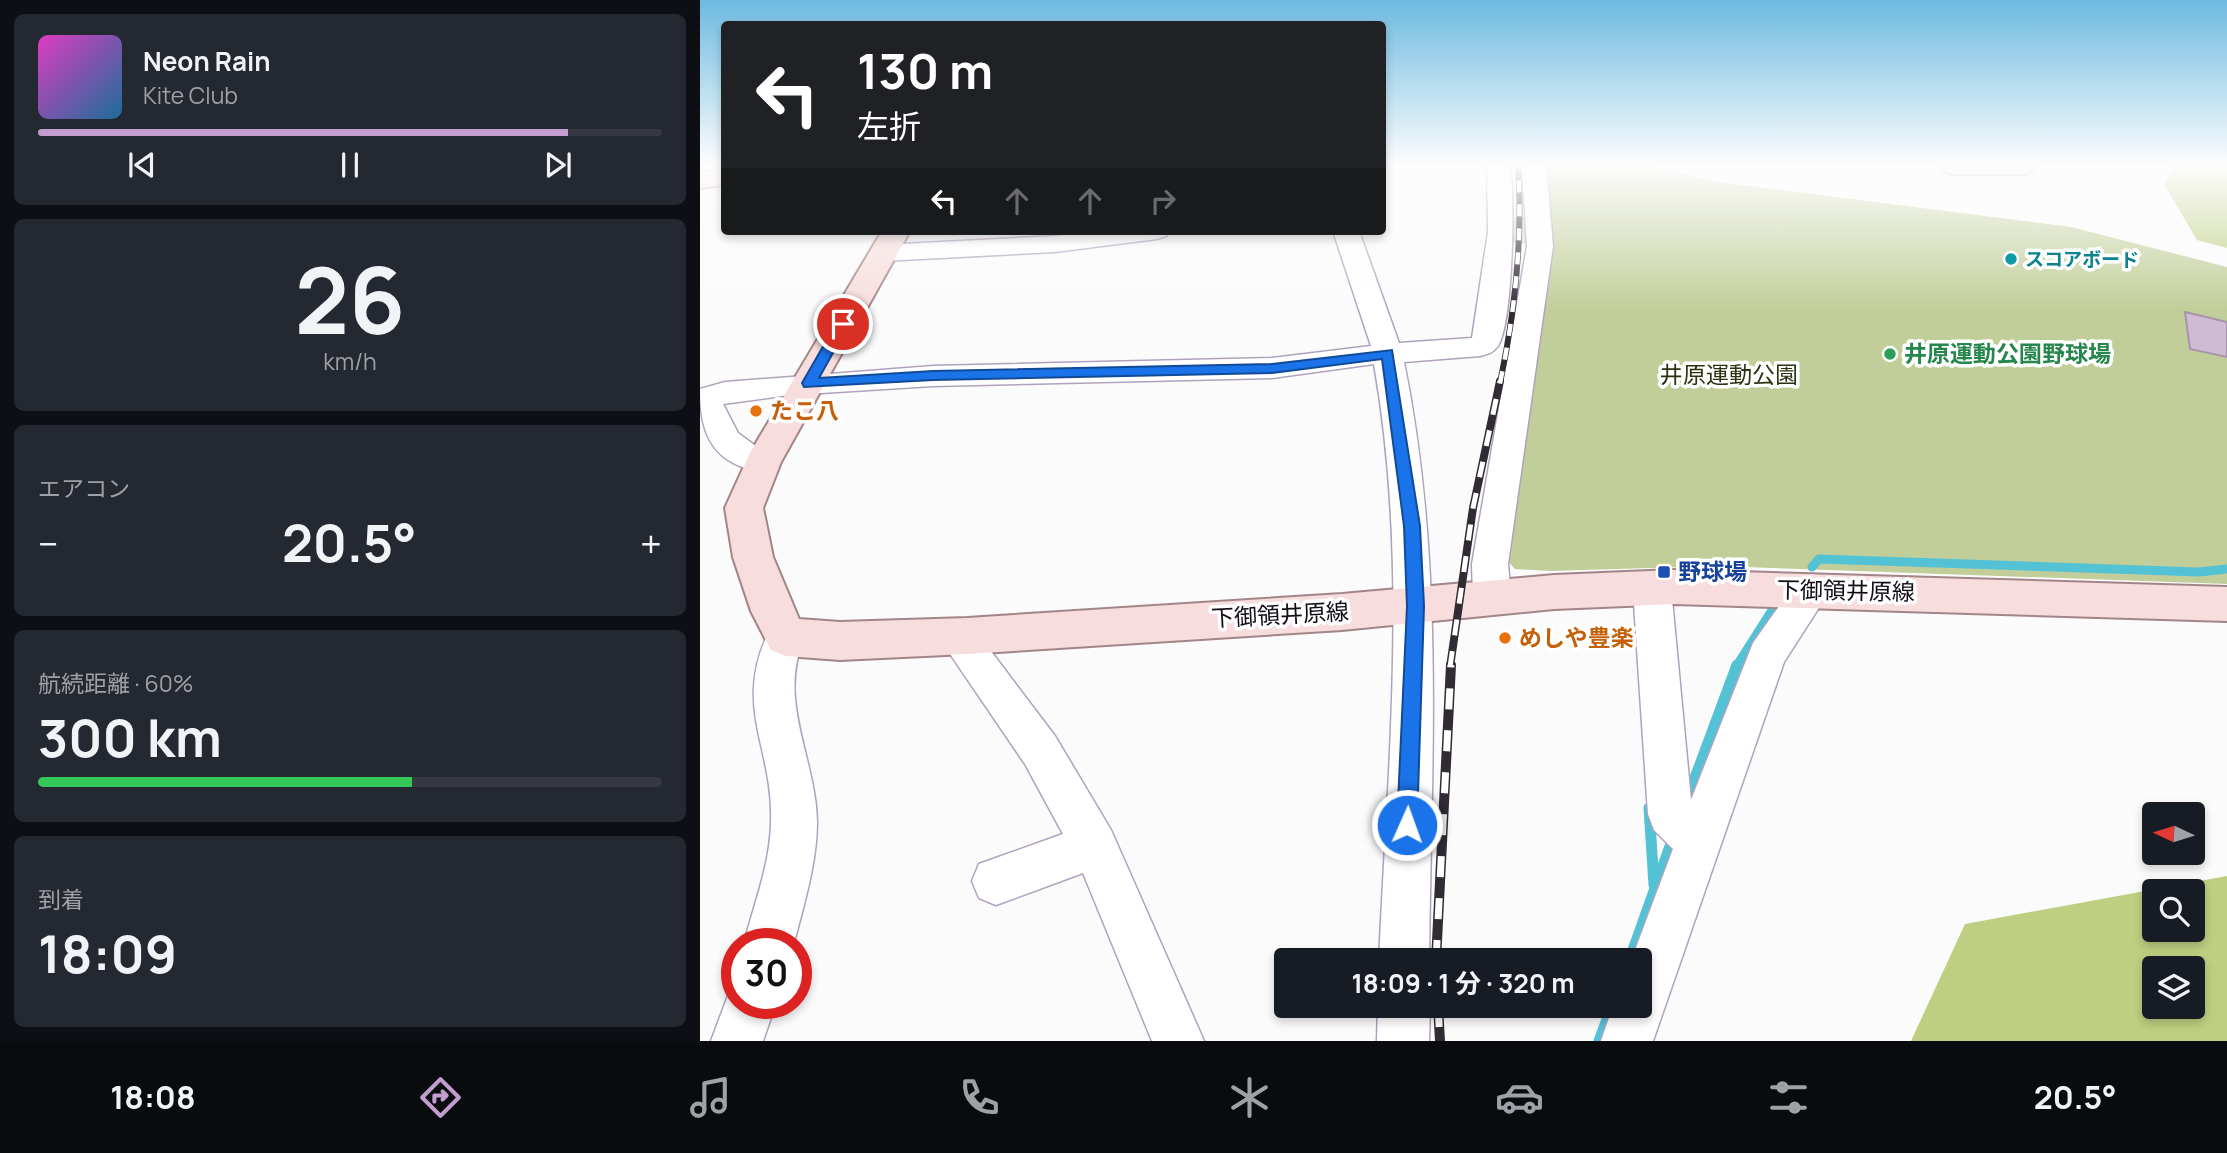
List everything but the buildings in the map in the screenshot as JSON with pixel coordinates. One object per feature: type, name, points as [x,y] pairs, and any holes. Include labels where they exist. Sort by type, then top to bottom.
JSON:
[{"type":"main road","points":[[786,637],[772,611],[752,557],[744,508],[763,463],[890,242]]},
{"type":"main road","name":"下御領井原線","points":[[786,637],[840,641],[967,636],[1416,606],[1492,597],[1652,589],[1812,589],[2227,604]]},
{"type":"street","points":[[700,400],[738,390],[809,383],[933,376],[1272,368],[1484,344],[1503,230],[1503,215]]},
{"type":"street","points":[[1492,597],[1490,564],[1533,299],[1535,215]]},
{"type":"street","points":[[890,242],[1055,244],[1126,235]]},
{"type":"street","points":[[1347,235],[1388,354],[1412,526],[1416,606],[1404,948]]},
{"type":"street","points":[[700,384],[703,389],[700,400]]},
{"type":"street","points":[[700,400],[710,409],[723,440],[733,451],[763,463]]},
{"type":"street","points":[[1652,589],[1686,830]]},
{"type":"street","points":[[1652,960],[1686,830],[1767,655],[1812,589]]},
{"type":"street","points":[[967,636],[968,652],[1040,750],[1095,846],[1178,1041]]},
{"type":"street","points":[[773,928],[787,873],[794,821],[772,675],[777,650],[786,637]]},
{"type":"street","points":[[996,881],[1095,846]]},
{"type":"street","points":[[1403,1041],[1404,1018]]},
{"type":"street","points":[[1627,1041],[1636,1018]]},
{"type":"street","points":[[737,1041],[745,1019]]},
{"type":"green space","name":"井原運動公園","points":[[1546,215],[1974,215],[2071,227],[2227,267],[2227,584],[1717,566],[1550,571],[1515,569],[1506,559],[1510,491],[1519,486],[1550,264]]},
{"type":"green space","points":[[2182,215],[2227,215],[2227,248],[2197,240]]},
{"type":"green space","points":[[2227,876],[2227,1041],[1911,1041],[1965,924],[2142,892],[2142,942],[2205,942],[2205,880]]},
{"type":"waterway","points":[[1812,567],[1819,559],[2199,572],[2227,569]]},
{"type":"waterway","points":[[1737,666],[1776,604]]},
{"type":"waterway","points":[[1686,802],[1737,666]]},
{"type":"waterway","points":[[1649,808],[1654,885]]},
{"type":"waterway","points":[[1634,948],[1674,835]]},
{"type":"waterway","points":[[1599,1041],[1608,1018]]},
{"type":"tunnel","points":[[1506,230],[1534,231]]},
{"type":"railway","points":[[1500,383],[1510,329],[1519,215]]},
{"type":"railway","points":[[1450,667],[1473,508],[1500,381]]},
{"type":"railway","points":[[1437,948],[1451,665]]},
{"type":"railway","points":[[1439,1018],[1440,1041]]},
{"type":"place","name":"スコアボード","points":[[2011,259]]},
{"type":"place","name":"井原運動公園野球場","points":[[1890,354]]},
{"type":"place","name":"たこ八","points":[[756,411]]},
{"type":"place","name":"野球場","points":[[1664,572]]},
{"type":"place","name":"めしや豊楽","points":[[1505,638]]},
{"type":"route","points":[[843,324],[809,383],[933,376],[1272,368],[1388,354],[1412,526],[1416,606],[1407,825]]}]
